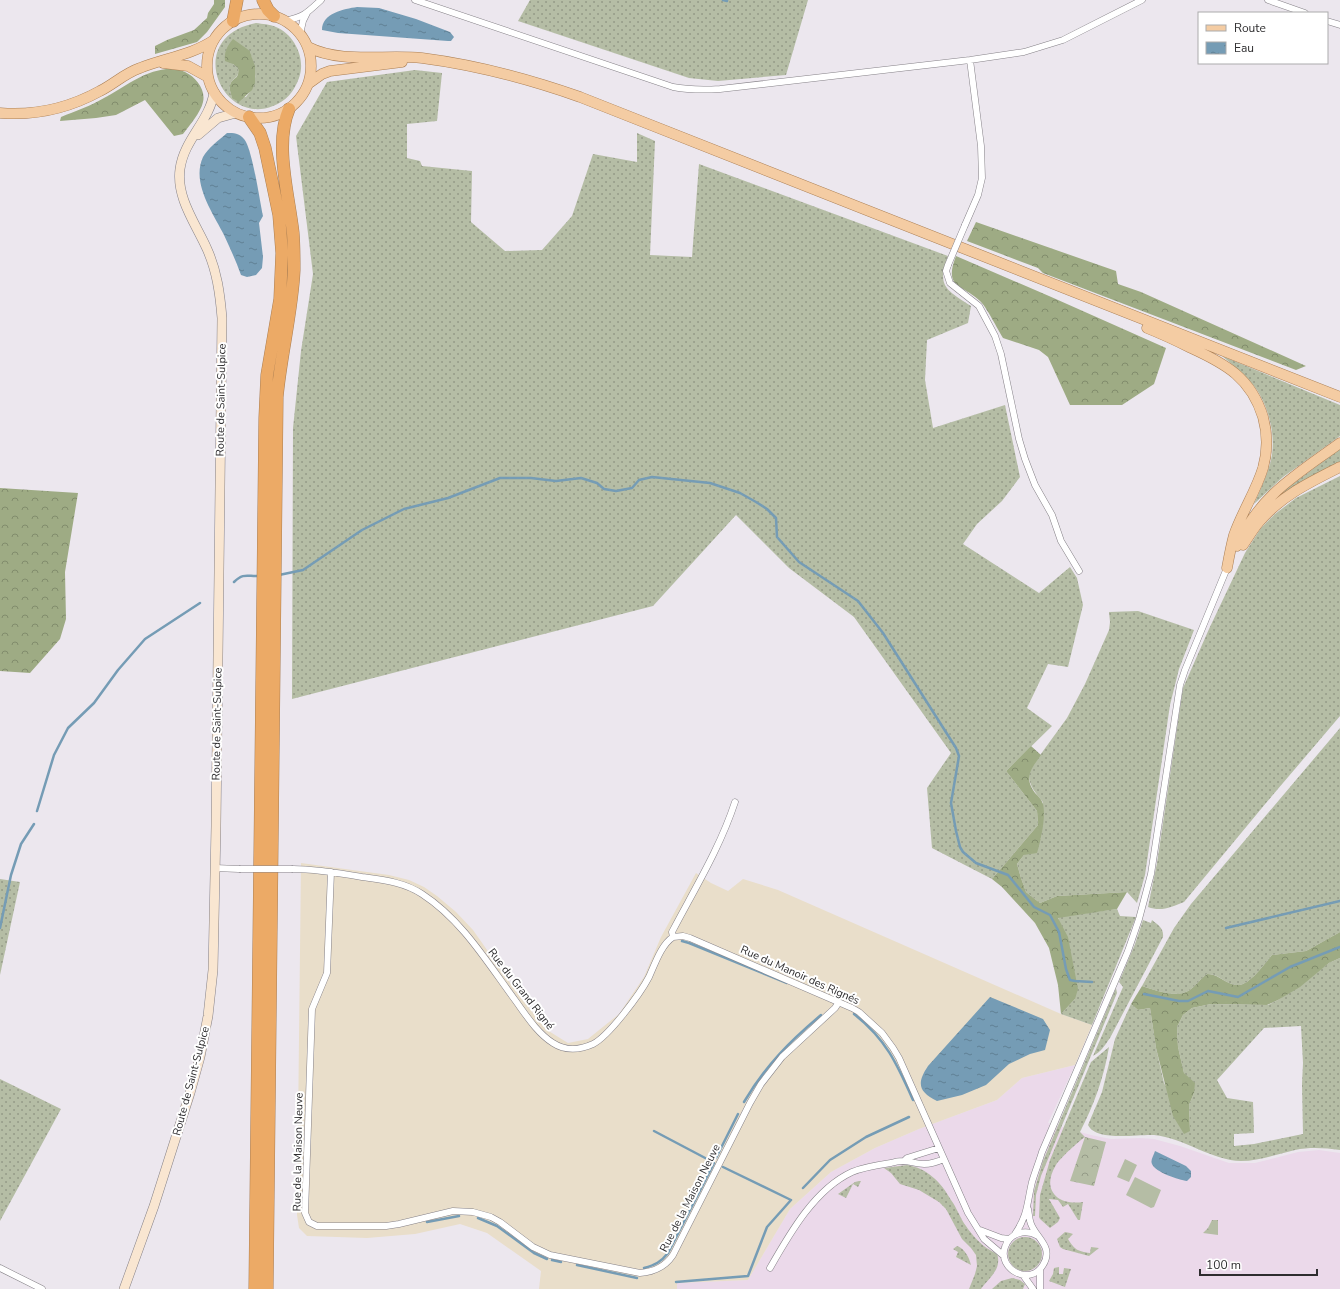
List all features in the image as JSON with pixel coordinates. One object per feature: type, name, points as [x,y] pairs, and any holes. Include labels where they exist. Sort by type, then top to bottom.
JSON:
[{"type":"highway","points":[[233,21],[236,0]]},
{"type":"highway","points":[[263,0],[268,10],[279,18]]},
{"type":"highway","points":[[255,1289],[269,575],[277,397],[294,271],[293,233],[287,192],[283,147],[284,124],[288,109]]},
{"type":"highway","points":[[249,117],[258,128],[263,138],[279,215],[282,253],[280,299],[271,352],[266,396],[269,575],[267,1289]]},
{"type":"main road","points":[[253,14],[263,14],[279,18],[293,27],[300,34],[308,47],[311,65],[308,84],[300,98],[288,109],[279,114],[269,117],[249,117],[236,113],[224,104],[214,92],[208,77],[208,58],[215,40],[223,29],[233,21],[242,17],[253,14]]},
{"type":"main road","points":[[0,114],[31,113],[68,106],[102,90],[132,71],[157,63],[167,58],[197,50],[215,40]]},
{"type":"main road","points":[[308,47],[330,55],[420,58],[503,73],[542,84],[1340,397]]},
{"type":"main road","points":[[308,84],[322,74],[338,70],[401,62],[455,64]]},
{"type":"main road","points":[[157,63],[174,63],[188,66],[208,77]]},
{"type":"main road","points":[[1099,303],[1116,315],[1155,331],[1226,365],[1245,382],[1257,400],[1267,432],[1268,442],[1266,459],[1259,479],[1234,536],[1227,568]]},
{"type":"main road","points":[[1227,568],[1248,523],[1266,501],[1284,484],[1340,443]]},
{"type":"main road","points":[[1227,568],[1257,524],[1270,510],[1289,494],[1340,467]]},
{"type":"street","points":[[300,34],[303,21],[307,13],[320,0]]},
{"type":"street","points":[[415,0],[686,90],[720,89],[970,60],[1024,52],[1063,40],[1142,0]]},
{"type":"street","points":[[1268,0],[1302,12]]},
{"type":"street","points":[[279,18],[297,18],[307,13]]},
{"type":"street","points":[[1328,21],[1340,25]]},
{"type":"street","points":[[970,60],[981,146],[982,178],[978,195],[946,271],[950,283],[979,306],[995,336],[1001,354],[1019,439],[1025,459],[1036,485],[1052,515],[1061,541],[1079,571]]},
{"type":"street","name":"Route de Saint-Sulpice","points":[[124,1289],[154,1206],[200,1057],[208,1016],[213,970],[222,318],[220,291],[215,272],[207,250],[187,210],[180,187],[180,170],[190,139],[210,109],[214,92]]},
{"type":"street","name":"Route de Saint-Sulpice","points":[[184,154],[193,140],[218,118],[236,113]]},
{"type":"street","points":[[1033,1289],[1023,1275],[1011,1270],[1006,1264],[1004,1256],[1006,1244],[1021,1226],[1028,1208],[1032,1181],[1042,1152],[1128,951],[1139,919],[1150,874],[1180,685],[1227,568]]},
{"type":"street","name":"Rue du Grand Rigné","points":[[215,868],[293,869],[331,872],[398,883],[411,887],[437,904],[460,925],[542,1034],[554,1044],[565,1049],[574,1049],[587,1046],[603,1038],[648,980],[664,946],[673,936],[672,932],[730,820],[735,802]]},
{"type":"street","name":"Rue de la Maison Neuve","points":[[331,872],[327,973],[312,1009],[305,1207],[306,1216],[309,1222],[317,1226],[380,1226],[399,1224],[453,1211],[473,1212],[491,1217],[500,1222],[534,1247],[550,1255],[640,1273],[657,1270],[669,1262],[761,1084],[782,1057],[835,1008],[839,1002]]},
{"type":"street","name":"Rue du Manoir des Rignés","points":[[673,936],[690,938],[839,1002],[859,1012],[882,1033],[893,1048],[968,1213],[980,1230],[984,1239],[1004,1256]]},
{"type":"street","points":[[904,1161],[907,1158],[939,1148]]},
{"type":"street","points":[[770,1268],[797,1224],[817,1199],[831,1186],[847,1175],[863,1168],[904,1161],[924,1164],[935,1163],[944,1159]]},
{"type":"street","points":[[1023,1275],[1034,1273],[1040,1269],[1046,1258],[1046,1249],[1031,1224],[1028,1208]]},
{"type":"street","points":[[980,1230],[1001,1238],[1009,1239]]},
{"type":"street","points":[[1015,1234],[1027,1232],[1038,1236]]},
{"type":"street","points":[[0,1268],[42,1289]]},
{"type":"street","points":[[1040,1269],[1040,1289]]},
{"type":"shaded area","points":[[301,863],[389,875],[409,880],[424,887],[456,912],[473,930],[520,997],[547,1030],[568,1043],[588,1039],[619,1014],[644,977],[661,937],[696,873],[711,883],[728,891],[743,879],[778,890],[1061,1014],[1092,1025],[1075,1065],[1022,1078],[997,1100],[919,1129],[875,1148],[831,1172],[790,1209],[748,1280],[677,1283],[677,1289],[539,1289],[541,1271],[487,1233],[460,1224],[415,1234],[367,1238],[307,1236],[299,1228],[297,1215]]},
{"type":"shaded area","points":[[1075,1065],[1048,1123],[1111,1139],[1154,1139],[1180,1146],[1229,1163],[1255,1163],[1298,1152],[1319,1150],[1340,1153],[1340,1289],[677,1289],[676,1283],[748,1280],[790,1209],[831,1172],[875,1148],[919,1129],[997,1100],[1022,1078]]},
{"type":"green space","points":[[214,0],[225,0],[225,7],[207,32],[197,42],[155,54],[155,46],[194,30],[207,18],[208,13],[214,4]]},
{"type":"green space","points":[[530,0],[808,0],[786,75],[718,81],[689,78],[518,21]]},
{"type":"green space","points":[[256,23],[271,25],[289,36],[297,48],[300,56],[301,71],[295,88],[282,101],[273,106],[254,109],[238,104],[226,93],[218,78],[216,61],[221,45],[234,31]],"holes":[[[250,51],[255,75],[254,85],[246,97],[232,98],[230,85],[238,74],[238,68],[233,64]]]},
{"type":"green space","points":[[233,39],[250,51],[255,66],[255,83],[252,90],[239,102],[232,98],[230,88],[231,82],[238,75],[238,68],[225,61],[226,49]]},
{"type":"green space","points":[[166,69],[180,70],[189,74],[202,89],[204,97],[202,106],[183,134],[174,136],[145,100],[116,115],[60,121],[61,117],[94,104],[134,80],[149,73]]},
{"type":"green space","points":[[415,70],[442,73],[437,121],[407,124],[407,158],[420,161],[422,166],[472,171],[471,222],[505,251],[542,250],[572,216],[593,154],[637,162],[637,133],[655,141],[650,255],[692,257],[699,164],[948,256],[943,275],[946,287],[971,306],[968,323],[927,340],[925,380],[933,428],[1005,405],[1020,477],[1002,501],[977,524],[963,544],[1039,593],[1070,567],[1077,578],[1083,605],[1068,667],[1048,664],[1027,708],[1052,726],[1006,771],[1037,811],[1038,825],[992,879],[932,848],[927,788],[951,753],[854,617],[789,568],[736,515],[653,606],[292,699],[293,428],[301,351],[313,274],[296,136],[327,82]]},
{"type":"green space","points":[[976,222],[1116,271],[1118,284],[1141,292],[1306,366],[1296,370],[1043,273],[1038,268],[967,241]]},
{"type":"green space","points":[[956,256],[1166,348],[1154,384],[1122,405],[1070,405],[1048,357],[1039,350],[1003,338],[983,304],[953,280],[953,267]]},
{"type":"green space","points":[[1222,356],[1340,405],[1340,436],[1283,477],[1254,504],[1263,484],[1272,455],[1273,445],[1269,416],[1257,390],[1245,376]]},
{"type":"green space","points":[[1340,449],[1340,463],[1269,506],[1278,495]]},
{"type":"green space","points":[[1340,476],[1340,716],[1184,902],[1162,909],[1148,907],[1157,863],[1183,688],[1209,629],[1245,553],[1261,528],[1275,514],[1296,498]]},
{"type":"green space","points":[[0,488],[78,493],[65,572],[66,619],[60,639],[30,673],[0,671]]},
{"type":"green space","points":[[1138,611],[1194,630],[1179,669],[1170,705],[1145,875],[1137,903],[1127,892],[1057,896],[1040,903],[1026,892],[1017,864],[1041,838],[1043,802],[1034,791],[1030,783],[1030,769],[1067,718],[1085,684],[1109,630],[1109,612]]},
{"type":"green space","points":[[1340,728],[1340,932],[1306,951],[1272,955],[1251,979],[1241,985],[1234,985],[1216,975],[1207,974],[1190,990],[1183,993],[1165,993],[1142,986],[1174,928],[1191,904]]},
{"type":"green space","points":[[1031,746],[1041,755],[1034,765],[1029,778],[1032,788],[1041,800],[1044,815],[1037,853],[1024,855],[1017,864],[1026,892],[1040,903],[1057,896],[1127,892],[1117,909],[1058,918],[1068,937],[1078,989],[1075,999],[1061,1014],[1058,985],[1049,948],[1035,923],[1002,887],[992,879],[1038,825],[1037,811],[1006,771]]},
{"type":"green space","points":[[0,879],[20,882],[0,975]]},
{"type":"green space","points":[[1117,909],[1120,916],[1136,917],[1092,1025],[1061,1014],[1075,999],[1058,917]]},
{"type":"green space","points":[[1143,920],[1151,923],[1152,920],[1162,929],[1163,937],[1110,1038],[1105,1046],[1093,1056],[1123,987],[1119,982],[1135,944]]},
{"type":"green space","points":[[1340,932],[1340,958],[1329,963],[1300,987],[1278,1000],[1267,1005],[1211,1004],[1192,1008],[1183,1015],[1177,1027],[1178,1047],[1184,1073],[1195,1083],[1194,1093],[1189,1105],[1190,1131],[1184,1134],[1173,1116],[1156,1048],[1150,1008],[1138,1010],[1131,1004],[1142,986],[1165,993],[1183,993],[1190,990],[1207,974],[1215,975],[1234,985],[1241,985],[1251,979],[1272,955],[1306,951]]},
{"type":"green space","points":[[1340,958],[1340,1150],[1306,1148],[1254,1160],[1230,1160],[1209,1154],[1165,1137],[1154,1135],[1118,1136],[1099,1134],[1092,1130],[1088,1125],[1102,1092],[1115,1039],[1131,1004],[1138,1010],[1150,1008],[1156,1048],[1164,1083],[1190,1131],[1189,1105],[1194,1093],[1184,1073],[1178,1047],[1177,1027],[1183,1015],[1192,1008],[1211,1004],[1268,1005],[1278,1000],[1329,963]],"holes":[[[1301,1026],[1303,1063],[1303,1134],[1254,1144],[1234,1146],[1234,1134],[1254,1133],[1253,1102],[1227,1098],[1217,1080],[1264,1028]]]},
{"type":"green space","points":[[1116,988],[1117,993],[1041,1176],[1036,1195],[1035,1216],[1033,1216],[1034,1191],[1043,1161]]},
{"type":"green space","points":[[1109,1047],[1098,1091],[1080,1132],[1085,1137],[1069,1150],[1058,1162],[1050,1181],[1054,1194],[1059,1198],[1074,1203],[1083,1202],[1080,1220],[1078,1220],[1068,1204],[1063,1207],[1058,1200],[1049,1199],[1060,1218],[1058,1222],[1050,1228],[1039,1217],[1040,1195],[1050,1160],[1091,1062]]},
{"type":"green space","points":[[0,1079],[61,1109],[0,1221]]},
{"type":"green space","points":[[1085,1137],[1106,1142],[1094,1186],[1070,1181]]},
{"type":"green space","points":[[1125,1159],[1137,1165],[1129,1182],[1117,1177]]},
{"type":"green space","points":[[907,1165],[921,1169],[933,1177],[943,1187],[971,1233],[983,1245],[996,1253],[998,1258],[997,1267],[981,1289],[969,1289],[977,1266],[976,1255],[962,1239],[946,1209],[939,1202],[919,1190],[900,1184],[891,1173],[884,1168]]},
{"type":"green space","points":[[1135,1177],[1161,1190],[1154,1207],[1151,1208],[1126,1195]]},
{"type":"green space","points":[[861,1181],[858,1187],[853,1184],[846,1198],[838,1194],[855,1182]]},
{"type":"green space","points":[[1212,1220],[1218,1220],[1218,1235],[1203,1233],[1208,1228]]},
{"type":"green space","points":[[1065,1232],[1073,1234],[1068,1239],[1079,1251],[1090,1253],[1091,1247],[1099,1248],[1089,1256],[1063,1249],[1060,1247],[1057,1239]]},
{"type":"green space","points":[[1025,1237],[1037,1242],[1042,1254],[1037,1266],[1025,1271],[1013,1266],[1008,1254],[1013,1242]]},
{"type":"green space","points":[[957,1246],[966,1254],[971,1265],[956,1257],[958,1252],[953,1249]]},
{"type":"green space","points":[[1059,1267],[1059,1274],[1063,1274],[1064,1268],[1071,1269],[1065,1287],[1049,1281],[1053,1274],[1054,1268]]},
{"type":"green space","points":[[1012,1278],[1020,1280],[1025,1284],[1023,1289],[992,1289],[1001,1281]]},
{"type":"water","points":[[357,7],[379,8],[416,19],[450,32],[454,37],[451,41],[448,41],[338,33],[322,30],[323,24],[330,16],[346,9]]},
{"type":"water","points":[[227,133],[238,134],[247,144],[253,163],[263,216],[259,223],[263,257],[262,268],[256,275],[247,277],[241,275],[224,235],[209,208],[201,187],[200,167],[203,157],[211,147]]},
{"type":"water","points":[[990,997],[1043,1019],[1050,1030],[1045,1050],[1030,1054],[1009,1064],[986,1085],[962,1095],[937,1101],[931,1098],[923,1091],[921,1087],[924,1072]]},
{"type":"water","points":[[1155,1151],[1186,1166],[1191,1171],[1191,1177],[1187,1181],[1173,1177],[1158,1170],[1152,1164]]},
{"type":"waterway","points":[[723,0],[727,0]]},
{"type":"waterway","points":[[279,575],[303,570],[362,530],[404,509],[448,498],[500,478],[531,478],[556,481],[581,478],[597,483],[604,489],[616,491],[632,488],[639,480],[652,477],[710,483],[740,493],[767,509],[776,518],[777,537],[799,562],[858,601],[883,633],[956,748],[959,756],[951,803],[960,847],[963,852],[976,863],[1008,875],[1034,907],[1050,915],[1059,932],[1066,969],[1070,980],[1092,982]]},
{"type":"waterway","points":[[234,582],[243,576],[260,576]]},
{"type":"waterway","points":[[37,811],[54,755],[68,728],[94,703],[118,670],[145,639],[200,603]]},
{"type":"waterway","points":[[0,928],[11,875],[21,844],[34,824]]},
{"type":"waterway","points":[[1226,928],[1340,901]]},
{"type":"waterway","points":[[682,941],[787,983]]},
{"type":"waterway","points":[[1144,994],[1179,1001],[1188,1001],[1208,991],[1238,997],[1290,967],[1340,947]]},
{"type":"waterway","points":[[854,1014],[865,1023],[890,1053],[913,1100]]},
{"type":"waterway","points":[[744,1102],[770,1065],[821,1015]]},
{"type":"waterway","points":[[716,1158],[738,1114]]},
{"type":"waterway","points":[[803,1188],[830,1160],[866,1137],[909,1117]]},
{"type":"waterway","points":[[654,1131],[709,1160]]},
{"type":"waterway","points":[[644,1268],[658,1263],[668,1253],[714,1163]]},
{"type":"waterway","points":[[676,1282],[748,1276],[767,1227],[791,1200],[723,1167]]},
{"type":"waterway","points":[[427,1222],[459,1216]]},
{"type":"waterway","points":[[478,1218],[497,1226],[534,1253],[547,1259]]},
{"type":"waterway","points":[[552,1260],[561,1262]]},
{"type":"waterway","points":[[577,1265],[637,1278]]}]
